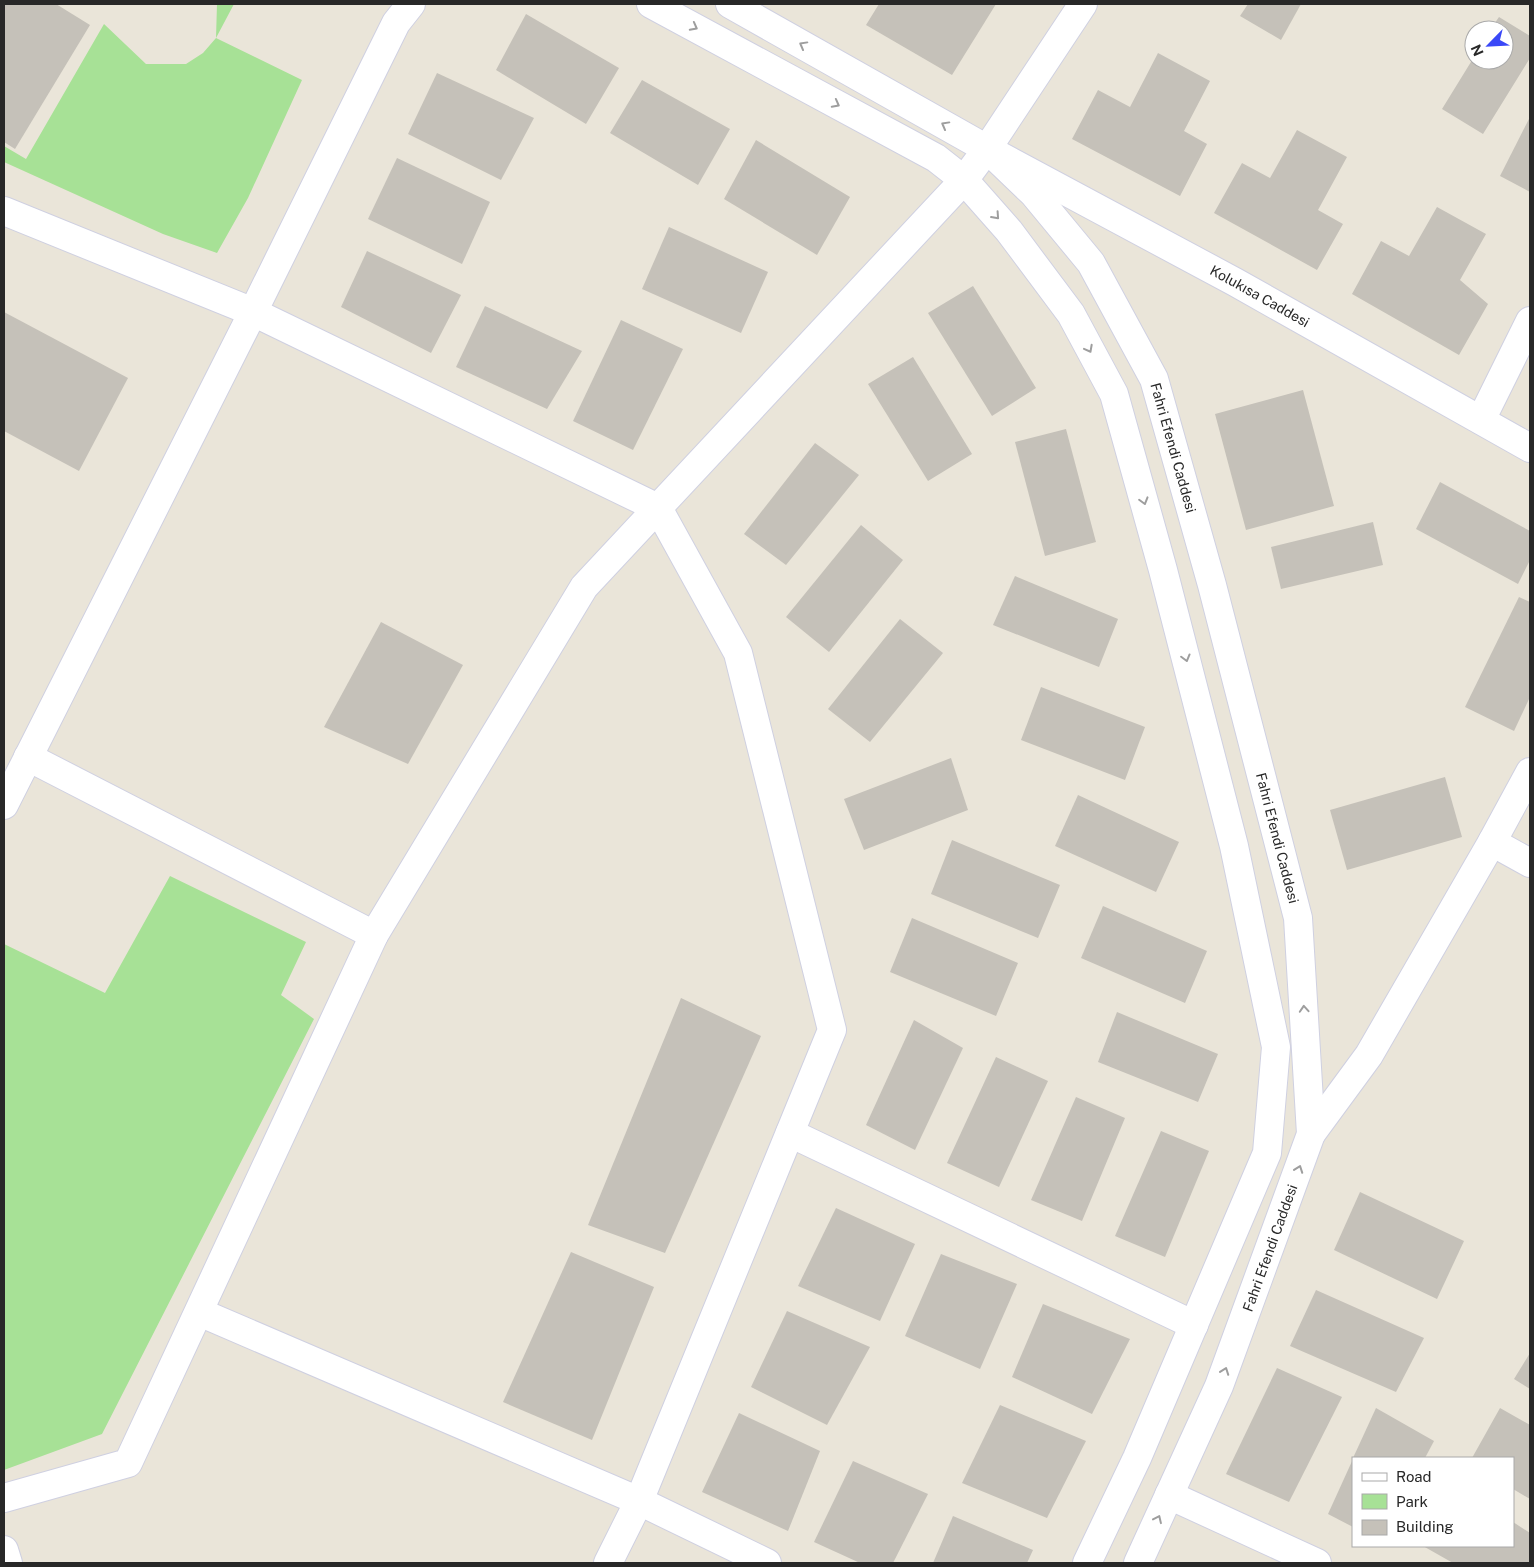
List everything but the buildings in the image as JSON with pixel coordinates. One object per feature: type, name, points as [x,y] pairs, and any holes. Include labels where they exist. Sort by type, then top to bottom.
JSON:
[{"type":"street","points":[[651,4],[936,158],[964,180],[1010,231],[1071,314],[1114,394],[1163,570],[1234,846],[1276,1047],[1268,1153],[1137,1458],[1087,1563]]},
{"type":"street","points":[[730,4],[987,148]]},
{"type":"street","points":[[4,1498],[128,1463],[374,935],[584,587],[964,180],[1083,4]]},
{"type":"street","points":[[7,792],[28,757],[253,312],[402,10]]},
{"type":"street","name":"Kolukısa Caddesi","points":[[987,148],[1235,282],[1530,448]]},
{"type":"street","name":"Fahri Efendi Caddesi","points":[[987,148],[1034,194],[1091,263],[1154,379],[1212,585],[1298,918],[1311,1134],[1219,1386],[1138,1563]]},
{"type":"street","points":[[4,211],[253,312],[658,508],[738,653],[832,1030],[639,1501],[608,1563]]},
{"type":"street","points":[[1480,420],[1530,321]]},
{"type":"street","points":[[28,757],[374,935]]},
{"type":"street","points":[[1311,1134],[1369,1055],[1492,842],[1530,772]]},
{"type":"street","points":[[1492,842],[1530,863]]},
{"type":"street","points":[[790,1133],[1194,1325]]},
{"type":"street","points":[[199,1312],[639,1501],[767,1563]]},
{"type":"street","points":[[1169,1495],[1316,1563]]},
{"type":"street","points":[[4,1550],[8,1563]]},
{"type":"green space","points":[[217,4],[234,4],[216,38]]},
{"type":"green space","points":[[104,24],[146,64],[186,64],[203,53],[216,38],[302,80],[248,198],[217,253],[163,234],[4,162],[4,146],[26,159]]},
{"type":"green space","points":[[170,876],[306,942],[281,995],[314,1019],[102,1434],[4,1470],[4,944],[105,993]]}]
